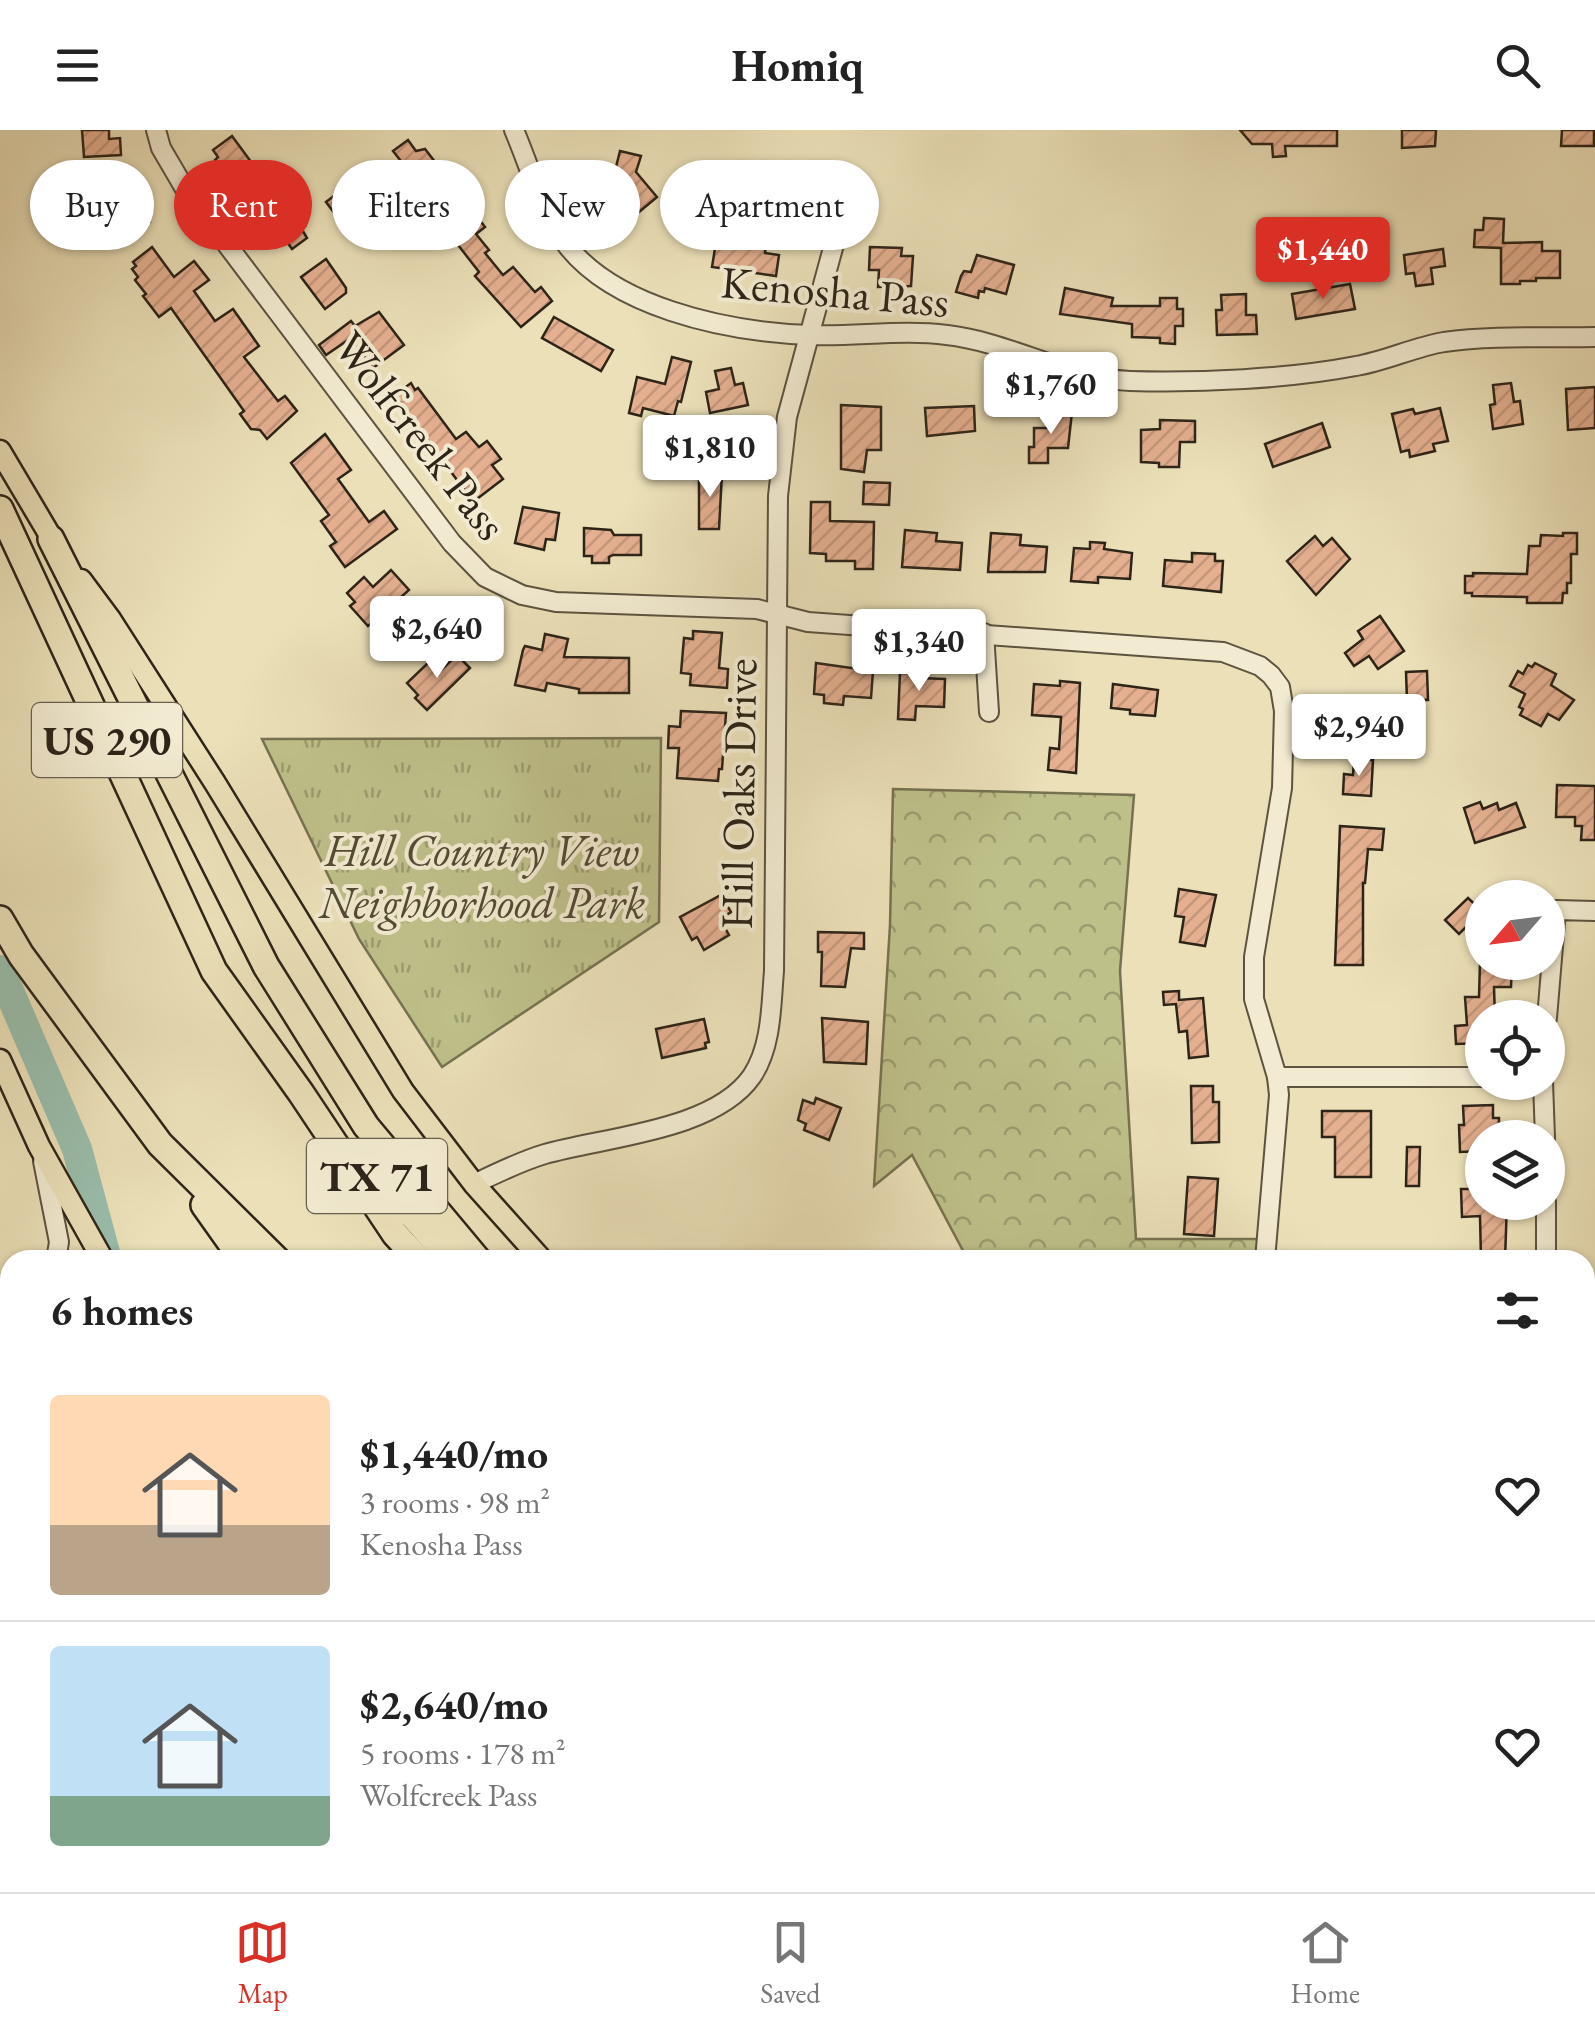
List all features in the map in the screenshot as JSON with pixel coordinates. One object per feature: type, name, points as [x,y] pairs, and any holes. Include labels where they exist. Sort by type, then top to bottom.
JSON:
[{"type":"highway","name":"US 290","points":[[0,509],[214,971],[410,1250]]},
{"type":"highway","points":[[51,539],[266,966],[366,1126],[470,1250]]},
{"type":"highway","points":[[0,919],[22,956],[236,1250]]},
{"type":"highway","name":"TX 71","points":[[302,1093],[443,1250]]},
{"type":"highway","points":[[160,1144],[267,1250]]},
{"type":"main road","points":[[0,451],[51,539],[110,619],[205,767],[403,1091],[474,1184],[533,1250]]},
{"type":"main road","points":[[0,1060],[39,1146],[98,1250]]},
{"type":"street","name":"Wolfcreek Pass","points":[[156,130],[161,148],[184,188],[452,543],[484,577],[522,594],[556,602],[757,609],[808,622],[1223,652],[1260,666],[1280,687],[1284,711],[1282,788],[1254,957],[1254,999],[1279,1095],[1266,1250]]},
{"type":"street","name":"Kenosha Pass","points":[[514,130],[560,237],[586,266],[660,308],[724,324],[808,335],[946,335],[1082,374],[1128,381],[1299,376],[1361,366],[1442,343],[1595,337]]},
{"type":"street","name":"Hill Oaks Drive","points":[[474,1184],[544,1155],[682,1121],[724,1101],[752,1075],[767,1035],[774,971],[780,476],[787,417],[832,250]]},
{"type":"street","points":[[984,633],[990,712]]},
{"type":"street","points":[[1549,1000],[1556,910],[1595,911]]},
{"type":"street","points":[[1277,1077],[1465,1077]]},
{"type":"street","points":[[39,1146],[58,1250]]},
{"type":"street","points":[[1546,1220],[1546,1250]]},
{"type":"green space","name":"Hill Country View Neighborhood Park","points":[[661,738],[659,922],[442,1067],[359,939],[262,739]]},
{"type":"green space","points":[[893,789],[1134,795],[1120,971],[1136,1239],[1259,1239],[1257,1250],[963,1250],[912,1155],[874,1186],[890,925]]},
{"type":"building","points":[[82,130],[109,130],[109,139],[120,138],[121,155],[84,157]]},
{"type":"building","points":[[1240,130],[1337,130],[1337,146],[1285,146],[1286,156],[1273,157],[1272,144],[1252,144]]},
{"type":"building","points":[[1402,130],[1436,130],[1435,146],[1402,148]]},
{"type":"building","points":[[1562,130],[1594,130],[1594,146],[1561,146]]},
{"type":"building","points":[[232,136],[250,160],[215,160],[218,157],[213,150]]},
{"type":"building","points":[[408,140],[416,151],[425,149],[433,160],[400,160],[393,151]]},
{"type":"building","points":[[620,151],[641,156],[640,160],[618,160]]},
{"type":"building","points":[[640,177],[657,197],[640,211]]},
{"type":"building","points":[[1484,218],[1504,219],[1503,243],[1542,242],[1542,251],[1560,251],[1560,278],[1501,284],[1501,248],[1474,247],[1475,230],[1483,230]]},
{"type":"building","points":[[485,245],[489,250],[485,253],[503,275],[513,267],[535,292],[541,287],[552,301],[521,327],[475,276],[479,272],[462,250],[485,250]]},
{"type":"building","points":[[902,248],[901,256],[913,256],[911,286],[878,287],[879,270],[869,270],[870,250]]},
{"type":"building","points":[[1443,249],[1445,266],[1431,268],[1433,284],[1416,286],[1414,273],[1406,274],[1404,255]]},
{"type":"building","points":[[154,250],[174,277],[194,261],[209,280],[194,291],[215,321],[233,309],[259,346],[244,357],[278,401],[285,396],[297,411],[267,439],[260,430],[251,429],[240,414],[244,411],[171,308],[159,317],[143,296],[146,294],[135,280],[138,277],[132,269],[136,266],[133,262]]},
{"type":"building","points":[[715,250],[765,250],[779,255],[776,276],[712,267]]},
{"type":"building","points":[[977,255],[1014,265],[1006,294],[985,288],[984,292],[979,291],[978,298],[956,292],[961,276],[964,271],[971,272]]},
{"type":"building","points":[[326,259],[346,293],[325,309],[301,277]]},
{"type":"building","points":[[1350,284],[1355,309],[1296,319],[1292,294]]},
{"type":"building","points":[[1065,288],[1113,298],[1111,306],[1160,306],[1160,298],[1177,298],[1177,309],[1183,309],[1183,326],[1175,326],[1175,344],[1160,343],[1160,338],[1132,337],[1132,324],[1060,314]]},
{"type":"building","points":[[1246,294],[1246,315],[1256,315],[1257,334],[1217,335],[1216,310],[1222,310],[1221,295]]},
{"type":"building","points":[[379,312],[404,345],[373,368],[351,338],[326,355],[319,345],[351,321],[355,326]]},
{"type":"building","points":[[554,317],[613,350],[601,371],[542,338]]},
{"type":"building","points":[[672,357],[691,362],[674,416],[643,408],[641,416],[629,413],[637,377],[665,384]]},
{"type":"building","points":[[731,368],[735,385],[743,383],[748,405],[710,413],[706,392],[719,389],[715,371]]},
{"type":"building","points":[[411,383],[456,439],[466,432],[479,447],[487,441],[501,459],[492,465],[503,479],[473,502],[395,395]]},
{"type":"building","points":[[1511,383],[1514,402],[1520,401],[1523,424],[1493,429],[1493,385]]},
{"type":"building","points":[[1595,387],[1595,428],[1568,430],[1566,389]]},
{"type":"building","points":[[841,405],[881,407],[881,450],[867,450],[864,472],[841,469]]},
{"type":"building","points":[[974,406],[975,431],[927,436],[925,408]]},
{"type":"building","points":[[1440,408],[1448,441],[1433,444],[1435,451],[1410,457],[1409,450],[1401,452],[1392,414]]},
{"type":"building","points":[[1050,412],[1072,412],[1068,448],[1048,448],[1048,463],[1029,463],[1034,428],[1050,428]]},
{"type":"building","points":[[1160,420],[1195,421],[1195,442],[1180,442],[1179,467],[1141,462],[1141,430],[1160,429]]},
{"type":"building","points":[[1322,423],[1330,447],[1273,467],[1265,444]]},
{"type":"building","points":[[325,434],[351,470],[338,479],[369,522],[384,511],[397,529],[345,567],[330,546],[336,542],[321,521],[329,515],[291,463]]},
{"type":"building","points":[[699,473],[722,473],[719,529],[699,529]]},
{"type":"building","points":[[864,482],[890,483],[889,505],[863,504]]},
{"type":"building","points":[[811,502],[830,502],[830,521],[874,522],[873,569],[855,569],[855,561],[826,561],[826,554],[810,553]]},
{"type":"building","points":[[523,507],[559,513],[555,540],[546,539],[544,550],[515,543]]},
{"type":"building","points":[[584,528],[611,530],[614,535],[641,535],[641,555],[613,555],[609,563],[592,563],[592,556],[584,556]]},
{"type":"building","points":[[905,530],[937,533],[936,541],[962,543],[960,570],[902,567]]},
{"type":"building","points":[[991,533],[1021,535],[1020,545],[1047,547],[1045,572],[988,572]]},
{"type":"building","points":[[1577,533],[1577,554],[1571,554],[1571,583],[1567,583],[1562,603],[1527,603],[1527,597],[1465,593],[1465,576],[1473,573],[1527,574],[1529,546],[1540,546],[1541,535]]},
{"type":"building","points":[[1315,536],[1323,546],[1332,538],[1350,559],[1316,595],[1287,561]]},
{"type":"building","points":[[1090,542],[1105,543],[1104,549],[1132,553],[1130,579],[1098,577],[1098,583],[1071,581],[1074,548],[1090,549]]},
{"type":"building","points":[[1192,553],[1215,554],[1215,561],[1223,561],[1221,592],[1163,586],[1165,560],[1192,562]]},
{"type":"building","points":[[391,570],[409,590],[390,607],[404,622],[388,637],[374,621],[368,626],[350,606],[355,602],[347,593],[364,577],[373,587]]},
{"type":"building","points":[[1380,616],[1404,651],[1378,669],[1369,656],[1354,666],[1345,653],[1363,639],[1358,631]]},
{"type":"building","points":[[693,631],[722,633],[719,668],[728,669],[727,688],[690,685],[691,674],[681,673],[684,638],[693,639]]},
{"type":"building","points":[[545,634],[568,639],[564,657],[629,658],[629,693],[579,693],[579,689],[547,683],[545,691],[515,685],[525,646],[542,650]]},
{"type":"building","points":[[457,655],[470,668],[427,710],[407,683],[430,661],[440,671]]},
{"type":"building","points":[[816,663],[873,671],[871,698],[844,696],[843,705],[824,703],[824,695],[814,694]]},
{"type":"building","points":[[1535,663],[1556,674],[1551,685],[1574,700],[1559,720],[1548,714],[1541,726],[1520,715],[1525,694],[1510,686],[1518,671],[1523,674],[1528,665],[1532,667]]},
{"type":"building","points":[[1427,671],[1428,700],[1407,700],[1406,672]]},
{"type":"building","points":[[900,673],[945,679],[944,707],[916,706],[915,720],[898,719]]},
{"type":"building","points":[[1060,681],[1080,683],[1076,773],[1048,770],[1050,748],[1059,749],[1061,717],[1032,715],[1034,684],[1060,686]]},
{"type":"building","points":[[1113,684],[1158,690],[1155,716],[1111,708]]},
{"type":"building","points":[[681,711],[726,713],[718,781],[677,778],[679,748],[668,748],[669,726],[680,727]]},
{"type":"building","points":[[1354,759],[1373,760],[1371,796],[1343,794],[1344,774],[1353,775]]},
{"type":"building","points":[[1557,785],[1595,786],[1595,840],[1581,840],[1582,826],[1575,826],[1575,817],[1556,817]]},
{"type":"building","points":[[1480,802],[1483,809],[1497,803],[1499,810],[1516,803],[1525,827],[1475,843],[1464,808]]},
{"type":"building","points":[[1340,826],[1384,829],[1382,850],[1368,849],[1363,883],[1363,965],[1335,965]]},
{"type":"building","points":[[1179,889],[1216,895],[1205,946],[1180,942],[1184,917],[1175,916]]},
{"type":"building","points":[[721,895],[731,912],[720,919],[729,935],[704,950],[697,937],[692,940],[680,917]]},
{"type":"building","points":[[1465,901],[1465,928],[1459,934],[1445,920]]},
{"type":"building","points":[[818,932],[864,933],[864,949],[851,948],[845,987],[821,986]]},
{"type":"building","points":[[1479,980],[1511,980],[1511,987],[1494,987],[1494,1000],[1465,1000],[1479,997]]},
{"type":"building","points":[[1179,991],[1179,1000],[1203,998],[1208,1056],[1189,1058],[1187,1031],[1179,1032],[1176,1004],[1164,1005],[1163,992]]},
{"type":"building","points":[[822,1018],[868,1022],[866,1064],[824,1062]]},
{"type":"building","points":[[704,1019],[709,1042],[705,1043],[706,1048],[662,1058],[656,1029]]},
{"type":"building","points":[[1465,1025],[1465,1044],[1456,1044],[1455,1026]]},
{"type":"building","points":[[1191,1086],[1213,1086],[1213,1102],[1219,1102],[1219,1142],[1192,1143]]},
{"type":"building","points":[[816,1098],[841,1108],[829,1140],[804,1130],[806,1124],[798,1120],[803,1100],[814,1104]]},
{"type":"building","points":[[1493,1105],[1493,1118],[1499,1120],[1465,1120],[1465,1152],[1460,1152],[1459,1125],[1464,1125],[1463,1106]]},
{"type":"building","points":[[1322,1111],[1371,1111],[1371,1177],[1335,1177],[1335,1137],[1322,1137]]},
{"type":"building","points":[[1407,1147],[1420,1147],[1419,1186],[1406,1186]]},
{"type":"building","points":[[1188,1177],[1218,1179],[1214,1236],[1184,1234]]},
{"type":"building","points":[[1461,1189],[1465,1189],[1462,1217]]},
{"type":"building","points":[[1480,1220],[1506,1220],[1505,1250],[1481,1250]]},
{"type":"waterway","points":[[0,970],[77,1149],[104,1250]]}]
